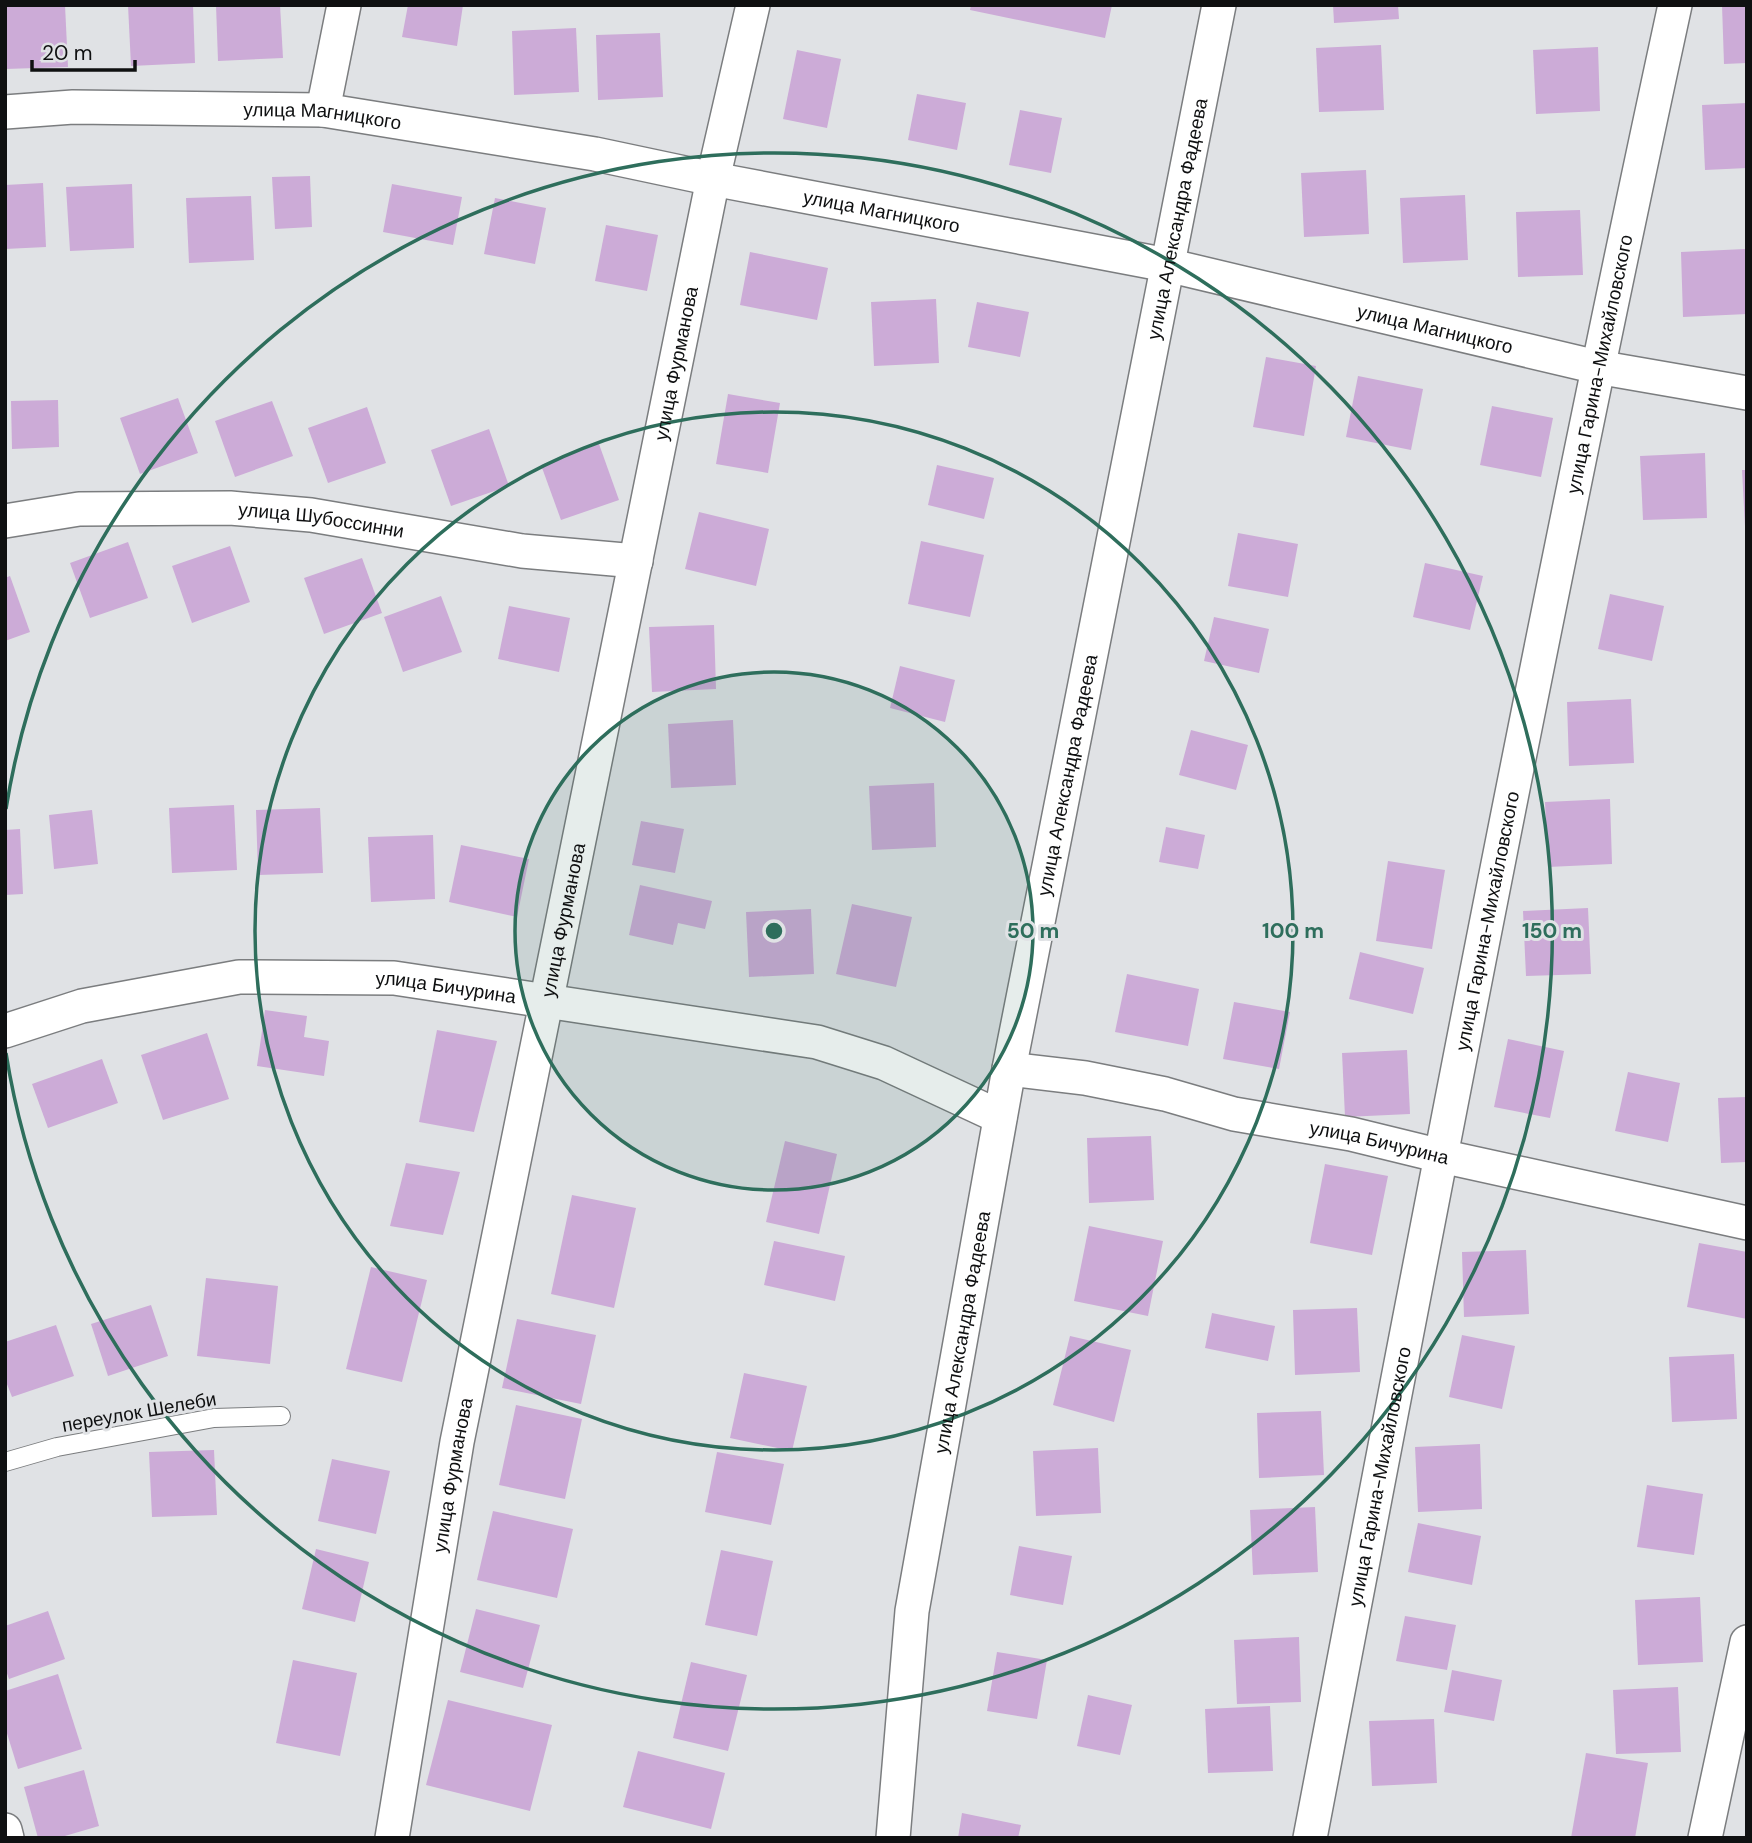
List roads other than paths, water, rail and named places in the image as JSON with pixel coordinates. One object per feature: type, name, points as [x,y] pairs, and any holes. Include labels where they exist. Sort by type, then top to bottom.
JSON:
[{"type":"street","points":[[323,110],[344,5]]},
{"type":"street","name":"улица Фурманова","points":[[392,1838],[457,1442],[713,179],[753,5]]},
{"type":"street","name":"улица Александра Фадеева","points":[[893,1838],[912,1611],[1009,1069],[1219,5]]},
{"type":"street","name":"улица Гарина-Михайловского","points":[[1310,1838],[1597,367],[1675,5]]},
{"type":"street","name":"улица Магницкого","points":[[5,112],[73,107],[323,110],[595,154],[1167,265],[1597,367],[1747,393]]},
{"type":"street","name":"улица Шубоссинни","points":[[5,521],[79,509],[230,508],[311,515],[522,551],[636,561]]},
{"type":"street","name":"улица Бичурина","points":[[5,1031],[82,1006],[239,976],[394,978],[817,1042],[884,1063],[1000,1117]]},
{"type":"street","name":"улица Бичурина","points":[[1009,1069],[1086,1079],[1166,1094],[1234,1114],[1351,1133],[1441,1156],[1747,1223]]},
{"type":"street","points":[[1704,1838],[1747,1642]]},
{"type":"street","points":[[5,1830],[7,1838]]},
{"type":"lane","name":"переулок Шелеби","points":[[5,1462],[57,1447],[214,1418],[281,1416]]}]
